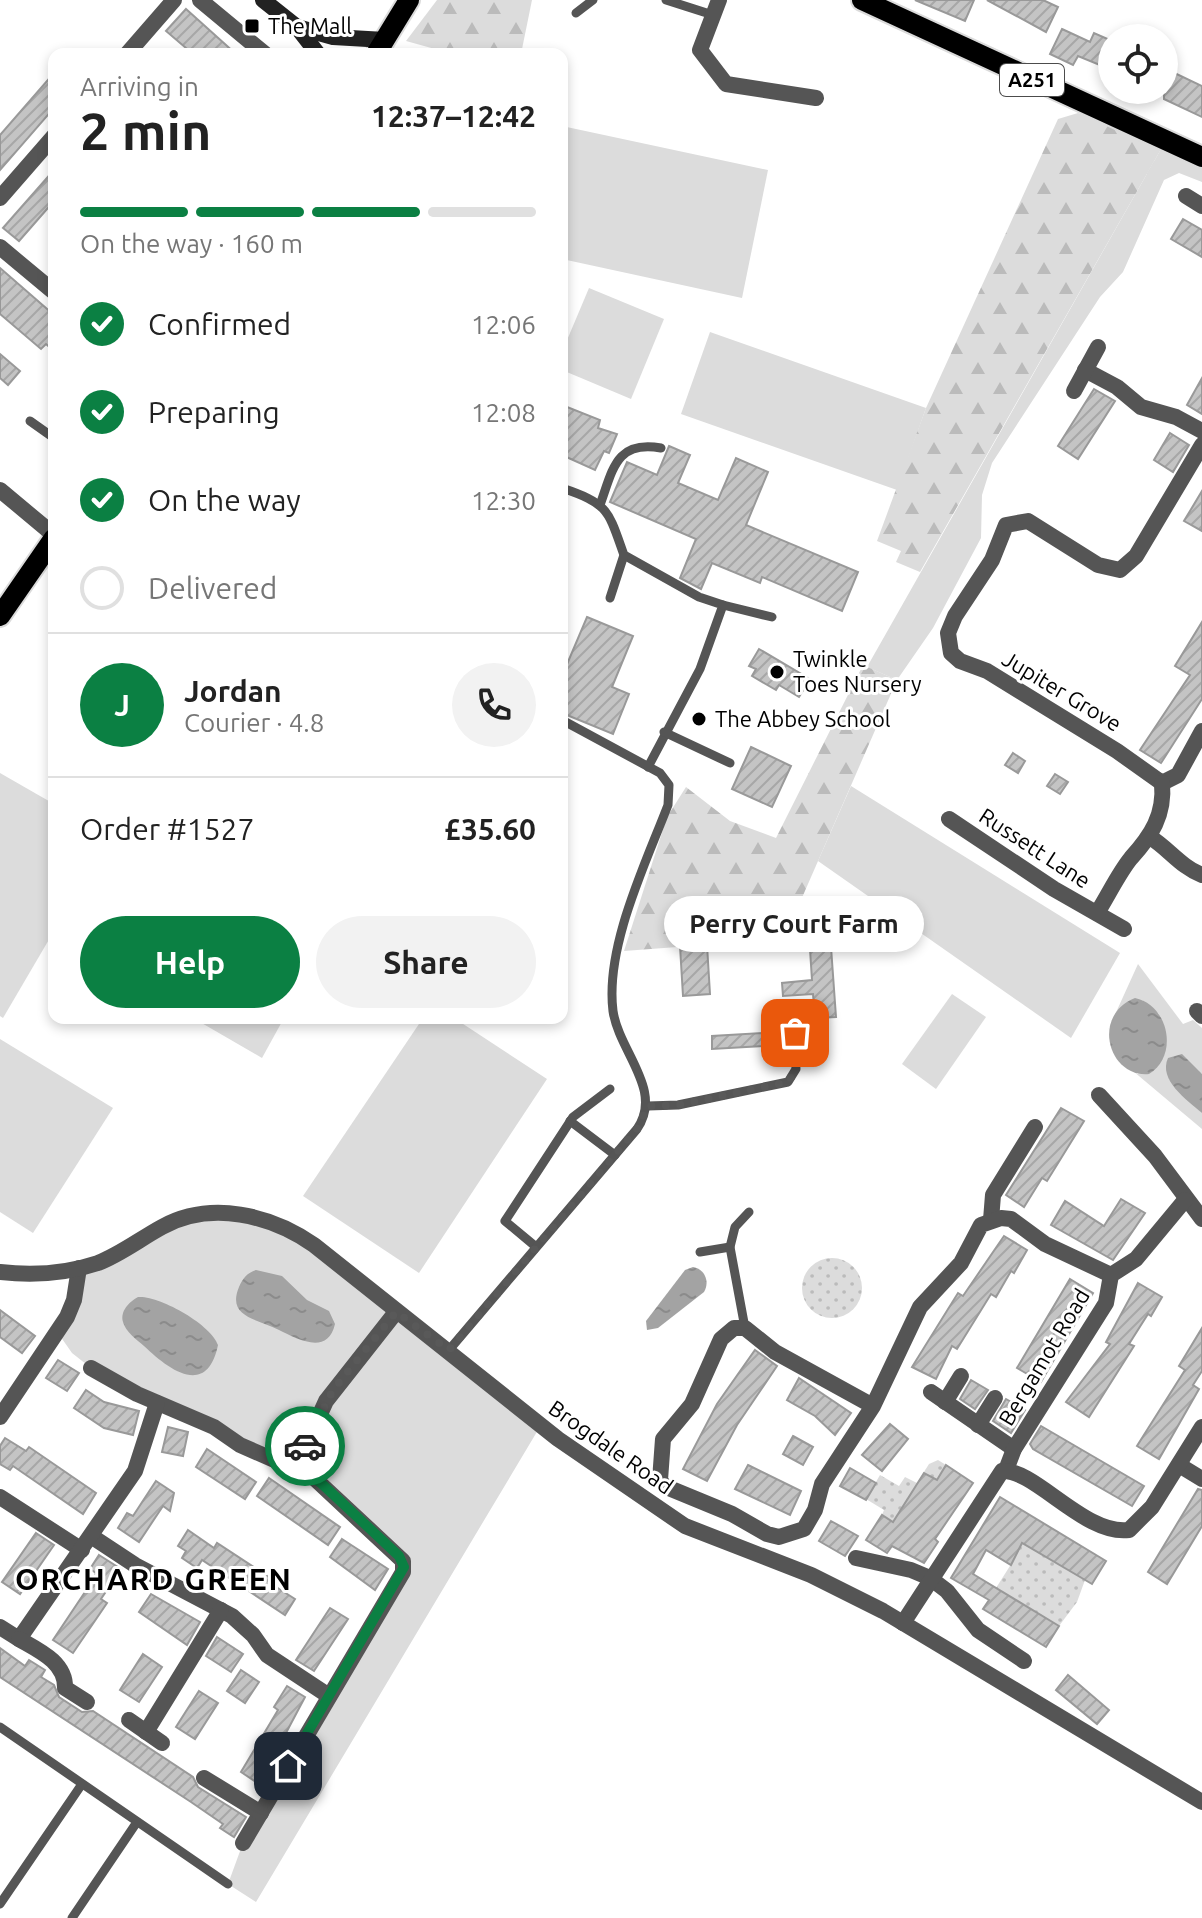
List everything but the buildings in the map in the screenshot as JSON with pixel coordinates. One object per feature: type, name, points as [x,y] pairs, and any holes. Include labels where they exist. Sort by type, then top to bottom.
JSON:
[{"type":"main road","points":[[263,0],[297,27],[313,48]]},
{"type":"main road","points":[[297,27],[380,47],[409,0]]},
{"type":"main road","name":"A251","points":[[862,0],[894,7],[1202,157]]},
{"type":"main road","points":[[0,616],[48,546]]},
{"type":"street","points":[[132,48],[174,0]]},
{"type":"street","points":[[200,0],[258,48]]},
{"type":"street","points":[[716,8],[700,50],[726,84],[816,98]]},
{"type":"street","points":[[0,198],[48,143]]},
{"type":"street","points":[[1186,196],[1202,206]]},
{"type":"street","points":[[0,247],[48,287]]},
{"type":"street","points":[[1074,391],[1098,347]]},
{"type":"street","points":[[1085,370],[1141,407],[1176,417],[1202,431]]},
{"type":"street","name":"Jupiter Grove","points":[[1162,783],[1117,751],[987,671],[960,661],[948,646],[948,633],[992,560],[1003,530],[1010,523],[1028,521],[1104,568],[1116,570],[1126,567],[1202,445]]},
{"type":"street","points":[[0,490],[48,532]]},
{"type":"street","points":[[1162,783],[1178,775],[1202,731]]},
{"type":"street","name":"Russett Lane","points":[[1097,913],[1131,858],[1150,837],[1161,808],[1162,783]]},
{"type":"street","name":"Russett Lane","points":[[949,819],[1124,929]]},
{"type":"street","points":[[1150,837],[1172,851],[1186,868],[1202,875]]},
{"type":"street","points":[[1099,1095],[1155,1156],[1202,1219]]},
{"type":"street","points":[[991,1220],[993,1195],[1035,1127]]},
{"type":"street","name":"Bergamot Road","points":[[903,1623],[994,1480],[1006,1470],[1014,1449],[1106,1303],[1111,1275],[1136,1259],[1185,1200]]},
{"type":"street","name":"Brogdale Road","points":[[0,1272],[40,1275],[79,1268],[119,1253],[176,1220],[199,1215],[236,1214],[272,1221],[298,1234],[449,1350],[558,1439],[685,1526],[811,1575],[903,1623],[1202,1802]]},
{"type":"street","points":[[873,1406],[775,1352],[745,1328],[734,1328],[721,1339],[695,1400],[663,1439],[660,1480],[664,1486],[732,1514],[767,1534],[779,1537],[797,1532],[810,1520],[836,1459],[873,1406],[920,1307],[961,1263],[981,1225],[1001,1218],[1021,1223],[1045,1244],[1111,1275]]},
{"type":"street","points":[[0,1417],[67,1317],[74,1300],[79,1268]]},
{"type":"street","points":[[296,1467],[326,1401],[396,1312]]},
{"type":"street","points":[[91,1368],[157,1403],[203,1421],[240,1445],[296,1467],[321,1483],[399,1556],[404,1567],[243,1843]]},
{"type":"street","points":[[945,1402],[961,1376]]},
{"type":"street","points":[[931,1392],[1014,1449]]},
{"type":"street","points":[[978,1425],[995,1398]]},
{"type":"street","points":[[19,1639],[135,1471],[157,1403]]},
{"type":"street","points":[[1006,1470],[1102,1527],[1123,1531],[1141,1522],[1202,1427]]},
{"type":"street","points":[[1179,1465],[1202,1479]]},
{"type":"street","points":[[0,1497],[221,1610],[242,1623],[267,1655],[329,1696]]},
{"type":"street","points":[[856,1558],[930,1578],[947,1591],[978,1630],[1024,1661]]},
{"type":"street","points":[[146,1732],[221,1610]]},
{"type":"street","points":[[0,1627],[54,1662],[63,1673],[65,1688],[87,1702]]},
{"type":"street","points":[[129,1720],[162,1743]]},
{"type":"street","points":[[204,1778],[261,1813]]},
{"type":"lane","points":[[576,13],[593,0]]},
{"type":"lane","points":[[666,0],[716,8]]},
{"type":"lane","points":[[30,421],[48,434]]},
{"type":"lane","points":[[600,505],[615,465],[624,452],[639,444],[661,448]]},
{"type":"lane","points":[[568,490],[593,499],[609,514],[624,555],[610,598]]},
{"type":"lane","points":[[624,555],[699,597],[772,617]]},
{"type":"lane","points":[[648,767],[700,669],[723,605]]},
{"type":"lane","points":[[449,1350],[644,1120],[648,1106],[645,1089],[619,1036],[611,985],[616,951],[668,805],[669,785],[660,773],[568,723]]},
{"type":"lane","points":[[664,732],[730,763]]},
{"type":"lane","points":[[648,1106],[678,1105],[788,1082],[796,1069],[793,1009]]},
{"type":"lane","points":[[535,1246],[505,1221],[570,1121],[610,1089]]},
{"type":"lane","points":[[570,1121],[615,1155]]},
{"type":"lane","points":[[745,1328],[730,1247],[735,1227],[749,1212]]},
{"type":"lane","points":[[700,1252],[730,1247]]},
{"type":"lane","points":[[0,1727],[228,1884]]},
{"type":"lane","points":[[0,1904],[82,1784]]},
{"type":"lane","points":[[72,1918],[137,1822]]},
{"type":"green space","points":[[437,0],[532,0],[522,48],[431,48],[406,41]]},
{"type":"green space","points":[[1078,113],[1164,144],[920,572],[896,562],[901,551],[877,541],[926,408],[1058,119]]},
{"type":"green space","points":[[568,127],[768,170],[742,298],[568,260]]},
{"type":"green space","points":[[1165,142],[1202,162],[1202,182],[1179,173],[1164,180],[1123,272],[1100,297],[992,463],[982,495],[981,538],[933,628],[897,680],[867,667]]},
{"type":"green space","points":[[589,288],[664,319],[631,399],[568,373],[568,338]]},
{"type":"green space","points":[[710,332],[926,408],[897,490],[681,414]]},
{"type":"green space","points":[[863,665],[897,680],[784,939],[624,951],[667,817],[686,787],[730,821],[776,838]]},
{"type":"green space","points":[[0,773],[48,801],[48,941],[3,1018],[0,1016]]},
{"type":"green space","points":[[851,786],[1120,953],[1071,1038],[818,861]]},
{"type":"green space","points":[[1138,964],[1183,1024],[1193,1020],[1202,1028],[1202,1074],[1193,1066],[1169,1079],[1202,1113],[1202,1129],[1133,1071],[1138,1074],[1159,1014],[1142,1000],[1116,1014],[1108,1030]]},
{"type":"green space","points":[[952,994],[986,1017],[936,1089],[902,1064]]},
{"type":"green space","points":[[203,1024],[281,1024],[262,1058]]},
{"type":"green space","points":[[419,1024],[463,1024],[547,1079],[419,1273],[303,1196]]},
{"type":"green space","points":[[0,1039],[113,1108],[33,1233],[0,1212]]},
{"type":"green space","points":[[176,1220],[272,1221],[541,1425],[256,1902],[228,1884],[243,1843],[403,1572],[321,1483],[91,1368],[72,1353],[58,1333],[79,1268]]},
{"type":"green space","points":[[832,1258],[843,1260],[853,1267],[860,1277],[860,1299],[853,1309],[843,1316],[832,1318],[821,1316],[811,1309],[804,1299],[802,1288],[804,1277],[811,1267],[821,1260]]},
{"type":"green space","points":[[938,1460],[946,1465],[939,1477],[950,1484],[895,1523],[882,1515],[884,1510],[866,1499],[880,1475],[899,1486],[905,1477],[917,1483],[929,1464]]},
{"type":"green space","points":[[1020,1510],[1039,1553],[1085,1580],[1077,1602],[1059,1626],[996,1588],[1015,1558],[998,1548]]},
{"type":"water","points":[[1135,998],[1156,1010],[1166,1032],[1164,1056],[1149,1074],[1135,1073],[1123,1066],[1110,1044],[1109,1031],[1113,1018],[1121,1006]]},
{"type":"water","points":[[1182,1054],[1202,1074],[1202,1113],[1182,1096],[1167,1074],[1168,1058]]},
{"type":"water","points":[[693,1267],[705,1276],[704,1292],[658,1328],[647,1330],[646,1321],[685,1270]]},
{"type":"water","points":[[256,1270],[282,1276],[307,1300],[329,1311],[335,1324],[326,1340],[303,1340],[254,1320],[241,1311],[236,1297],[239,1287],[246,1276]]},
{"type":"water","points":[[138,1297],[171,1306],[196,1320],[214,1337],[218,1345],[213,1361],[205,1371],[196,1375],[176,1370],[129,1332],[123,1322],[123,1314]]},
{"type":"way so far","points":[[305,1446],[333,1390],[396,1312],[449,1350],[637,1129],[644,1120],[648,1106],[678,1105],[788,1082],[796,1069],[795,1033]]},
{"type":"place","name":"The Mall","points":[[252,26]]},
{"type":"place","name":"Twinkle Toes Nursery","points":[[777,672]]},
{"type":"place","name":"The Abbey School","points":[[699,719]]},
{"type":"place","name":"Perry Court Farm","points":[[795,1033]]},
{"type":"district","name":"ORCHARD GREEN","points":[[154,1580]]},
{"type":"route","points":[[288,1766],[404,1567],[399,1556],[321,1483],[296,1467],[305,1446]]}]
